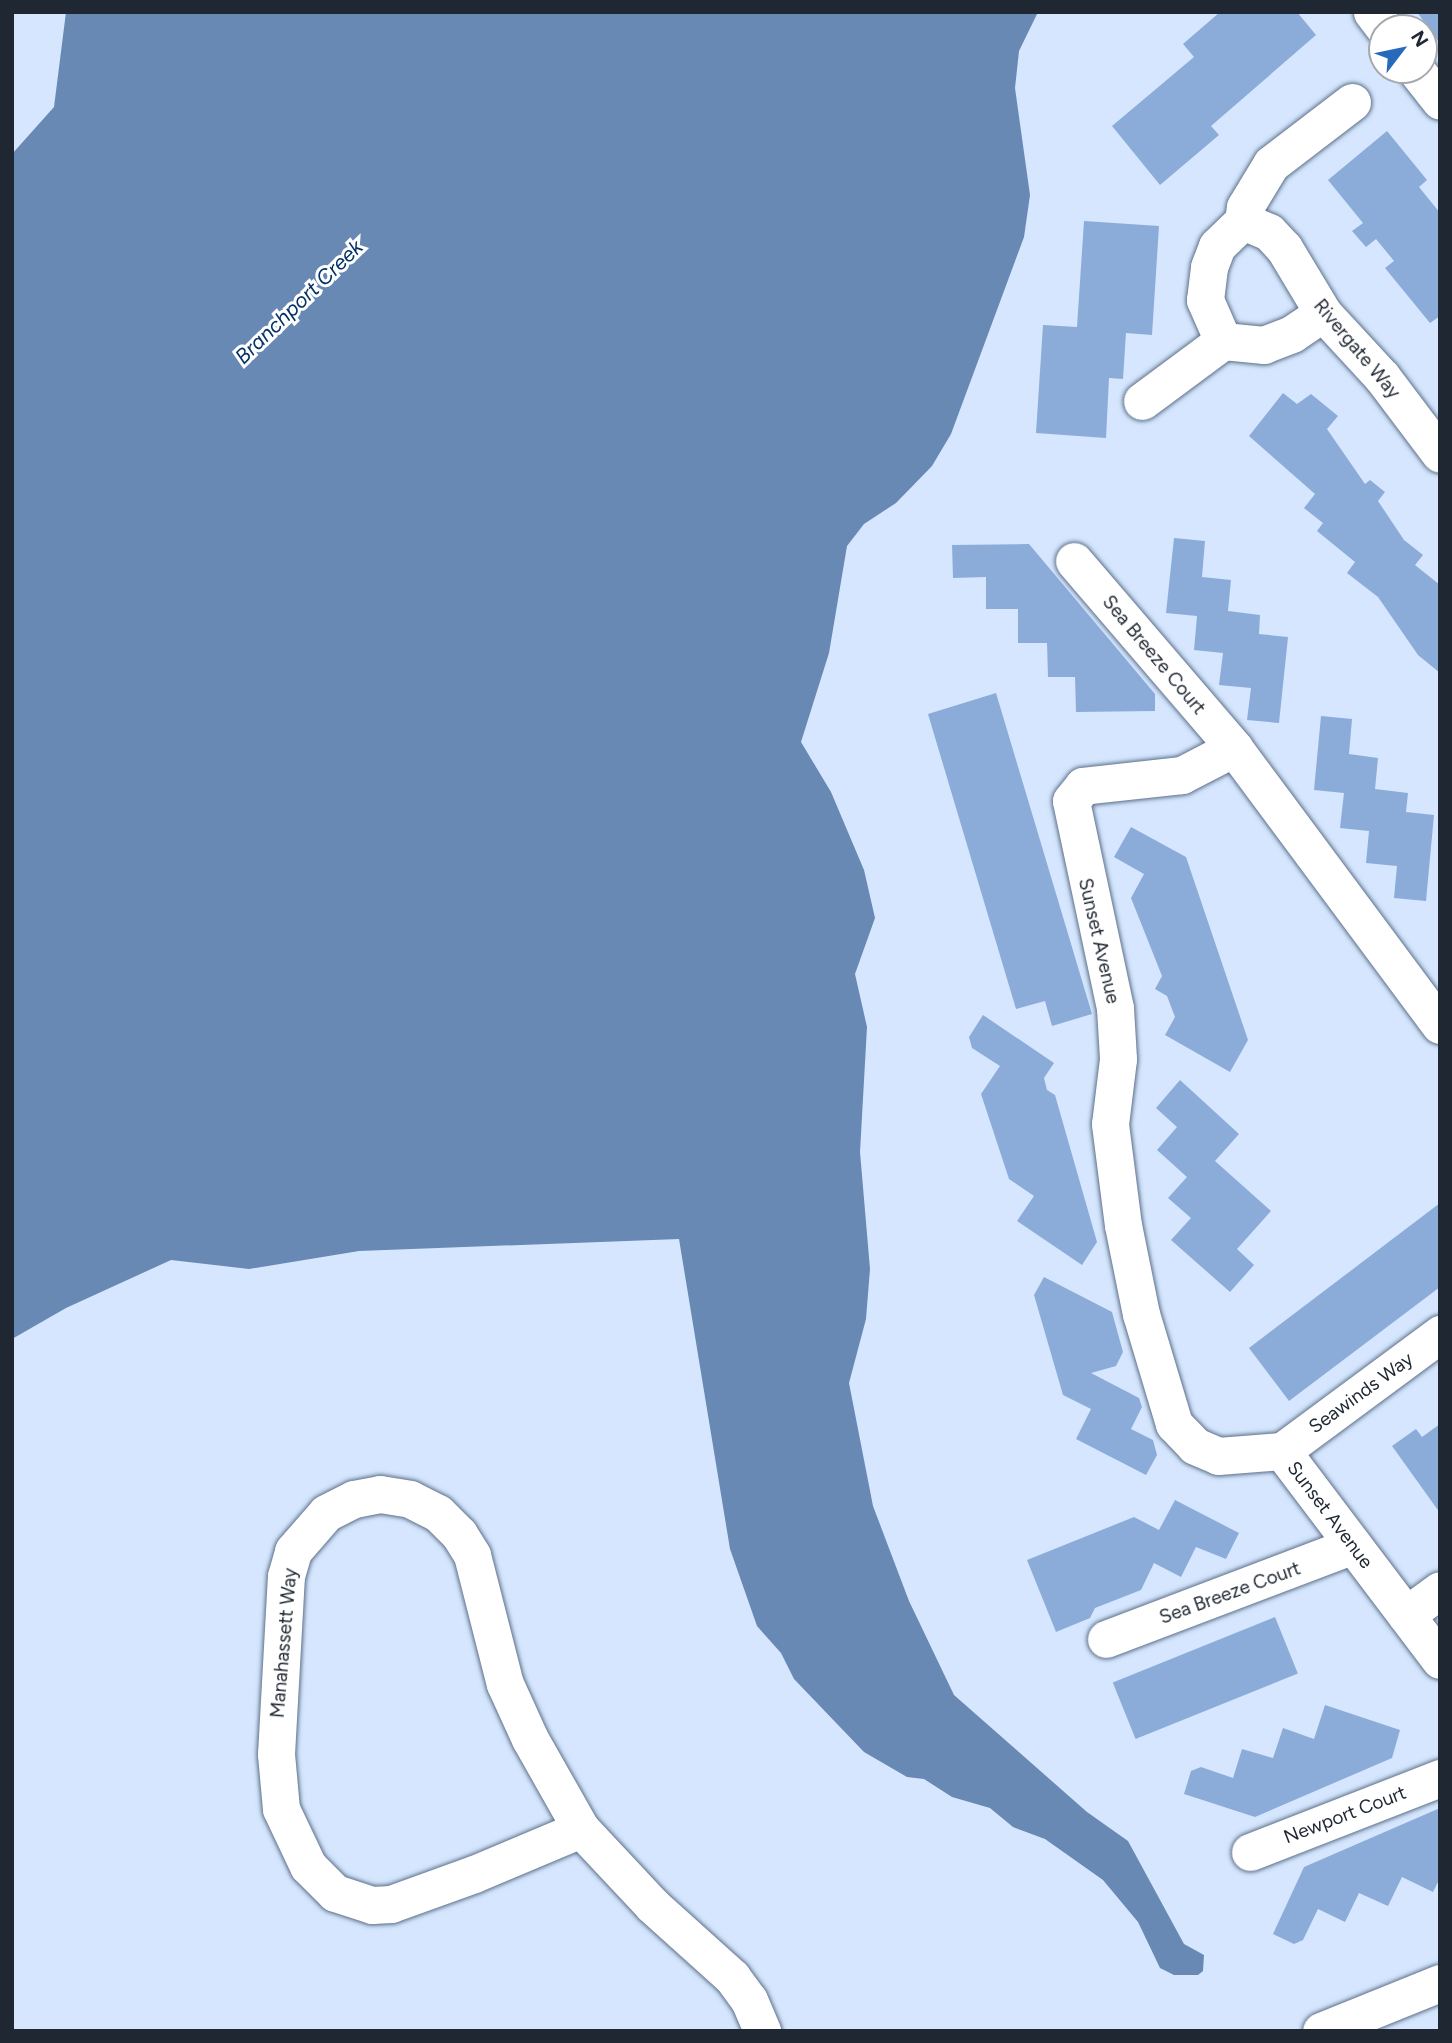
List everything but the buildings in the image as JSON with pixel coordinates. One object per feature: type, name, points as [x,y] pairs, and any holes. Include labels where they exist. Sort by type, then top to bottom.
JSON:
[{"type":"street","points":[[1427,84],[1440,101]]},
{"type":"street","points":[[1223,341],[1205,300],[1209,267],[1217,246],[1243,221],[1245,208],[1270,164],[1352,103]]},
{"type":"street","name":"Rivergate Way","points":[[1243,221],[1269,232],[1284,248],[1323,313],[1382,377],[1440,453]]},
{"type":"street","points":[[1142,401],[1223,341],[1264,345],[1292,334],[1323,313]]},
{"type":"street","name":"Sea Breeze Court","points":[[1074,561],[1234,748]]},
{"type":"street","points":[[1234,748],[1440,1025]]},
{"type":"street","name":"Sunset Avenue","points":[[1234,748],[1182,775],[1083,786],[1071,801],[1070,813],[1115,1008],[1118,1059],[1110,1124],[1123,1225],[1141,1314],[1174,1424],[1195,1447],[1218,1456],[1282,1451],[1440,1660]]},
{"type":"street","name":"Seawinds Way","points":[[1282,1451],[1440,1334]]},
{"type":"street","name":"Manahassett Way","points":[[581,1829],[391,1904],[372,1905],[335,1893],[308,1866],[281,1808],[277,1727],[286,1576],[293,1551],[326,1513],[355,1499],[380,1494],[410,1499],[438,1513],[459,1534],[472,1555],[505,1684],[530,1739],[581,1829],[652,1905],[732,1976],[749,2000],[762,2031]]},
{"type":"street","name":"Sea Breeze Court","points":[[1106,1639],[1353,1545]]},
{"type":"street","points":[[1406,1615],[1440,1590]]},
{"type":"street","name":"Newport Court","points":[[1250,1852],[1440,1778]]},
{"type":"street","points":[[1321,2031],[1440,1983]]},
{"type":"water","name":"Branchport Creek","points":[[66,12],[1038,12],[1019,51],[1015,88],[1030,195],[1024,237],[951,434],[932,466],[896,503],[864,524],[847,546],[829,653],[801,742],[831,792],[864,870],[875,918],[855,974],[867,1027],[860,1152],[870,1269],[866,1319],[849,1383],[873,1506],[909,1601],[954,1695],[1087,1812],[1128,1841],[1184,1944],[1204,1955],[1203,1971],[1198,1975],[1174,1975],[1160,1968],[1138,1922],[1103,1880],[1045,1839],[1013,1827],[990,1808],[952,1797],[924,1779],[907,1777],[864,1752],[794,1679],[781,1653],[757,1626],[730,1549],[679,1239],[359,1251],[249,1269],[171,1260],[66,1308],[12,1339],[12,154],[54,107]]}]
